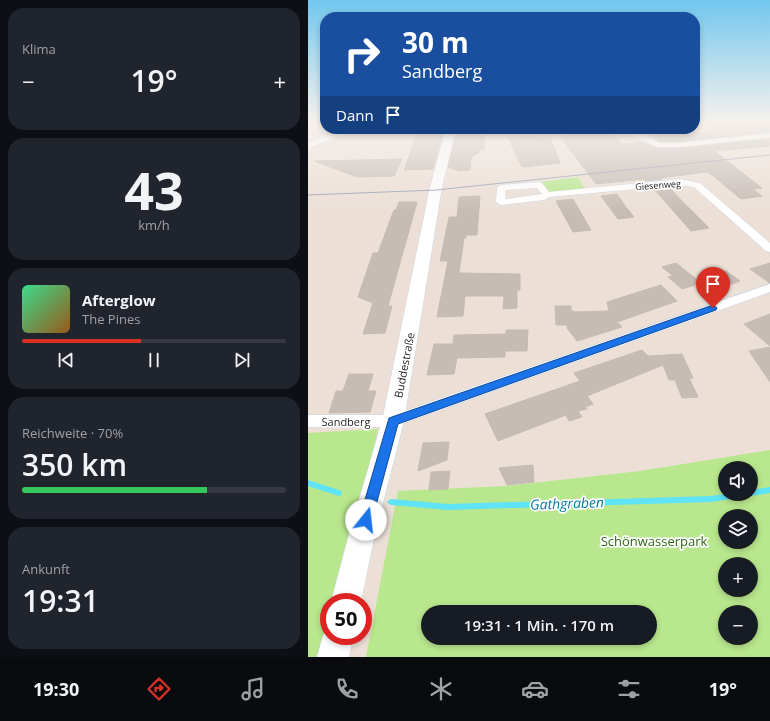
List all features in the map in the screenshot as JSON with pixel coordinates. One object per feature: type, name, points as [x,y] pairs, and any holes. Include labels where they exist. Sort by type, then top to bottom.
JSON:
[{"type":"main road","name":"Buddestraße","points":[[348,593],[362,534],[393,421],[437,188],[446,151]]},
{"type":"main road","points":[[333,657],[336,645]]},
{"type":"street","name":"Giesenweg","points":[[547,195],[680,182],[697,185],[724,207],[770,249]]},
{"type":"street","name":"Sandberg","points":[[308,421],[393,421],[770,288]]},
{"type":"green space","points":[[578,177],[586,190],[549,194],[541,182]]},
{"type":"green space","points":[[378,429],[364,487],[349,531],[336,593],[320,593],[320,645],[325,645],[322,657],[308,657],[308,433]]},
{"type":"green space","name":"Schönwasserpark","points":[[770,450],[770,657],[366,657],[368,645],[372,645],[372,626],[398,491],[506,486],[640,471]]},
{"type":"building","points":[[411,151],[438,151],[433,169],[404,170]]},
{"type":"building","points":[[452,151],[478,151],[478,153],[471,157],[470,170],[460,171],[448,167]]},
{"type":"building","points":[[514,151],[555,151],[560,163],[522,167]]},
{"type":"building","points":[[571,151],[718,151],[714,151],[762,188],[753,189],[762,196],[741,199],[707,172],[646,181],[644,179],[596,184]]},
{"type":"building","points":[[402,159],[394,176],[357,177],[314,161]]},
{"type":"building","points":[[669,187],[709,228],[691,231],[654,189]]},
{"type":"building","points":[[617,194],[634,217],[618,219],[601,196]]},
{"type":"building","points":[[480,196],[477,235],[466,235],[466,238],[464,238],[459,273],[520,274],[520,290],[517,290],[517,308],[503,309],[504,296],[465,296],[463,316],[437,317],[448,261],[440,261],[449,217],[457,217],[459,197]]},
{"type":"building","points":[[573,199],[591,230],[573,232],[556,201]]},
{"type":"building","points":[[399,202],[417,202],[388,306],[392,306],[385,333],[363,334],[373,303],[358,297],[373,253],[378,253],[394,210],[396,210]]},
{"type":"building","points":[[676,263],[701,283],[682,289],[668,277],[673,276],[662,267]]},
{"type":"building","points":[[770,263],[770,283],[750,269]]},
{"type":"building","points":[[726,271],[740,281],[721,288],[708,277]]},
{"type":"building","points":[[661,285],[677,301],[617,322],[622,327],[577,341],[567,328],[567,325],[556,325],[555,306],[571,306],[571,310],[574,312],[609,311],[607,302]]},
{"type":"building","points":[[770,314],[770,346],[744,324]]},
{"type":"building","points":[[506,330],[528,330],[527,351],[505,351],[505,357],[457,358],[454,374],[427,375],[434,344],[453,344],[454,335],[506,334]]},
{"type":"building","points":[[770,347],[770,382],[749,351]]},
{"type":"building","points":[[642,350],[648,356],[682,354],[693,378],[689,378],[698,397],[682,398],[675,380],[669,380],[663,365],[587,396],[593,404],[585,407],[587,409],[578,411],[582,417],[569,421],[566,415],[498,441],[485,414],[580,381],[574,373]]},
{"type":"building","points":[[349,374],[373,374],[368,391],[376,391],[370,412],[329,413],[336,391],[343,391]]},
{"type":"building","points":[[449,442],[447,460],[418,471],[423,443]]},
{"type":"building","points":[[533,465],[534,482],[507,485],[499,468]]},
{"type":"building","points":[[450,471],[448,489],[429,490],[431,472]]},
{"type":"waterway","name":"Gathgraben","points":[[308,483],[339,493]]},
{"type":"waterway","name":"Gathgraben","points":[[758,492],[770,490]]},
{"type":"waterway","name":"Gathgraben","points":[[391,502],[448,507],[718,498]]},
{"type":"tram line","points":[[308,195],[436,190],[770,155]]},
{"type":"route","points":[[366,520],[393,421],[713,308]]}]
